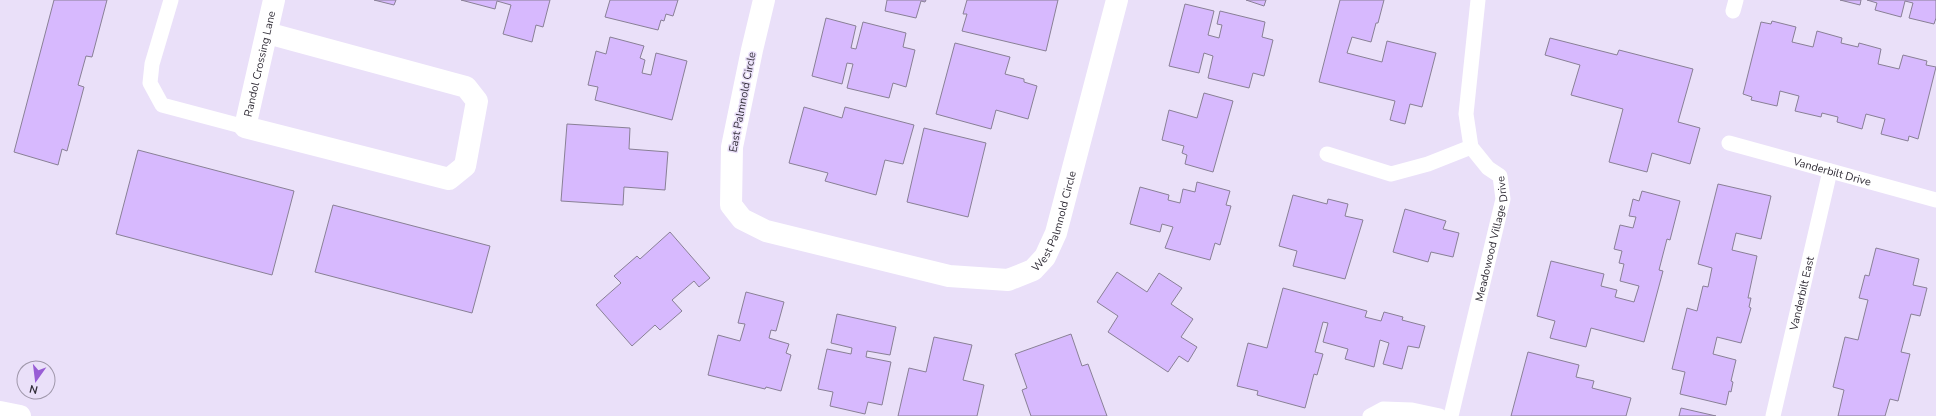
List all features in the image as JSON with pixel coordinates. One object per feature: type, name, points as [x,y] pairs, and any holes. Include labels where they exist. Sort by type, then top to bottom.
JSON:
[{"type":"main road","name":"Randol Crossing Lane","points":[[245,128],[274,0]]},
{"type":"main road","name":"East Palmnold Circle","points":[[764,0],[732,147],[731,205],[742,219],[766,230],[862,255]]},
{"type":"main road","name":"West Palmnold Circle","points":[[862,255],[949,276],[1008,280],[1033,270],[1045,257],[1056,233],[1118,0]]},
{"type":"main road","points":[[245,128],[448,179],[464,166],[477,101],[466,87],[267,33]]},
{"type":"main road","points":[[0,412],[20,416]]},
{"type":"lane","points":[[171,0],[152,64],[150,83],[162,105],[245,128]]},
{"type":"lane","points":[[1327,154],[1391,174],[1428,164],[1471,147],[1466,114],[1478,0]]},
{"type":"lane","name":"Vanderbilt Drive","points":[[1729,143],[1936,200]]},
{"type":"lane","name":"Meadowood Village Drive","points":[[1451,416],[1503,199],[1500,176],[1488,168],[1471,147]]},
{"type":"lane","name":"Vanderbilt East","points":[[1773,416],[1830,171]]},
{"type":"lane","points":[[1370,416],[1383,409],[1412,410],[1440,416]]},
{"type":"building","points":[[54,0],[107,0],[92,57],[86,56],[78,85],[84,87],[67,151],[62,149],[58,165],[14,152]]},
{"type":"building","points":[[374,0],[396,0],[394,5]]},
{"type":"building","points":[[461,0],[550,0],[543,27],[536,25],[532,42],[503,34],[511,5],[497,1],[495,9]]},
{"type":"building","points":[[610,0],[678,0],[673,16],[666,14],[664,21],[661,20],[658,30],[605,17]]},
{"type":"building","points":[[887,0],[926,0],[925,2],[921,1],[916,18],[885,11]]},
{"type":"building","points":[[967,0],[1058,0],[1046,51],[962,31],[967,14],[963,14]]},
{"type":"building","points":[[1246,0],[1266,0],[1264,6]]},
{"type":"building","points":[[1340,0],[1384,0],[1371,42],[1352,37],[1347,53],[1382,62],[1387,41],[1436,53],[1422,107],[1410,104],[1405,124],[1390,120],[1395,101],[1319,82]]},
{"type":"building","points":[[1840,0],[1861,0],[1860,5]]},
{"type":"building","points":[[1867,0],[1936,0],[1936,18],[1934,24],[1909,18],[1913,3],[1905,1],[1901,17],[1875,10],[1877,3]]},
{"type":"building","points":[[1185,4],[1214,11],[1208,35],[1219,38],[1222,25],[1217,24],[1220,11],[1265,22],[1262,37],[1273,40],[1264,76],[1253,73],[1249,88],[1208,78],[1213,56],[1204,53],[1199,73],[1169,66]]},
{"type":"building","points":[[826,18],[856,26],[851,48],[856,49],[863,22],[906,33],[903,47],[915,50],[906,87],[893,83],[889,98],[847,88],[853,64],[847,63],[842,84],[812,76]]},
{"type":"building","points":[[1772,21],[1796,27],[1792,42],[1813,47],[1817,31],[1842,38],[1841,43],[1858,47],[1859,43],[1881,49],[1878,64],[1899,69],[1903,55],[1927,61],[1926,65],[1936,67],[1918,139],[1909,136],[1908,141],[1881,134],[1885,119],[1866,114],[1862,129],[1837,122],[1838,117],[1822,113],[1821,117],[1795,111],[1799,96],[1780,91],[1777,106],[1751,100],[1752,97],[1743,94],[1761,22],[1771,24]]},
{"type":"building","points":[[610,37],[644,46],[640,58],[645,60],[642,73],[651,75],[656,53],[687,61],[672,120],[595,100],[598,87],[588,85],[596,51],[606,54]]},
{"type":"building","points":[[1550,38],[1617,55],[1619,50],[1693,69],[1678,122],[1700,128],[1690,164],[1652,153],[1647,172],[1609,162],[1623,109],[1571,95],[1580,65],[1545,55]]},
{"type":"building","points":[[955,43],[1010,57],[1005,74],[1024,79],[1024,82],[1037,86],[1028,119],[996,110],[991,129],[936,114]]},
{"type":"building","points":[[1204,93],[1233,101],[1213,172],[1185,164],[1187,155],[1182,153],[1184,146],[1162,140],[1169,110],[1197,118]]},
{"type":"building","points":[[804,107],[842,118],[845,107],[914,125],[903,164],[885,160],[876,195],[825,181],[828,173],[789,163]]},
{"type":"building","points":[[567,124],[630,128],[629,149],[668,152],[665,190],[624,187],[623,205],[561,201]]},
{"type":"building","points":[[924,128],[986,143],[968,217],[907,202]]},
{"type":"building","points":[[138,150],[294,191],[272,275],[116,234]]},
{"type":"building","points":[[1197,182],[1230,191],[1226,205],[1231,206],[1220,245],[1215,243],[1210,260],[1165,248],[1173,227],[1162,224],[1160,232],[1130,224],[1140,187],[1169,195],[1168,200],[1180,203],[1183,189],[1195,192]]},
{"type":"building","points":[[1718,184],[1771,196],[1761,239],[1736,233],[1732,250],[1757,256],[1748,298],[1751,298],[1749,307],[1751,308],[1741,343],[1717,337],[1713,354],[1736,360],[1731,381],[1733,382],[1731,392],[1729,391],[1726,405],[1680,394],[1685,372],[1672,369],[1687,308],[1697,311],[1703,286],[1708,287],[1712,268],[1698,264]]},
{"type":"building","points":[[1642,191],[1680,201],[1670,240],[1667,239],[1659,270],[1663,271],[1644,342],[1591,328],[1586,347],[1550,338],[1555,321],[1537,316],[1551,261],[1604,274],[1601,286],[1617,290],[1615,297],[1634,302],[1639,286],[1620,281],[1624,264],[1619,263],[1622,251],[1614,249],[1620,225],[1633,228],[1636,217],[1629,216],[1633,199],[1639,201]]},
{"type":"building","points":[[1293,195],[1327,204],[1328,199],[1348,204],[1345,216],[1363,220],[1345,279],[1293,266],[1297,251],[1279,246]]},
{"type":"building","points":[[333,205],[490,246],[472,313],[315,272]]},
{"type":"building","points":[[1405,209],[1446,221],[1443,229],[1459,233],[1453,257],[1431,252],[1428,262],[1393,252]]},
{"type":"building","points":[[670,232],[710,278],[699,287],[694,281],[672,300],[682,311],[660,330],[655,325],[632,346],[596,305],[621,283],[614,276],[637,256],[640,259]]},
{"type":"building","points":[[1876,248],[1919,259],[1913,285],[1927,288],[1920,316],[1911,314],[1901,352],[1910,354],[1898,401],[1890,399],[1885,416],[1838,416],[1844,390],[1833,387],[1845,337],[1858,340],[1868,300],[1859,298],[1865,275],[1869,276]]},
{"type":"building","points":[[1117,272],[1147,292],[1159,273],[1182,288],[1171,304],[1193,319],[1181,337],[1197,347],[1188,362],[1179,356],[1168,372],[1108,332],[1118,316],[1097,302]]},
{"type":"building","points":[[1283,288],[1367,311],[1365,317],[1381,321],[1384,312],[1403,317],[1402,320],[1425,326],[1419,348],[1408,346],[1402,369],[1383,364],[1389,343],[1380,340],[1374,367],[1345,359],[1348,349],[1323,342],[1328,323],[1323,322],[1315,352],[1323,354],[1317,375],[1314,374],[1305,408],[1257,395],[1258,391],[1237,386],[1248,343],[1267,348]]},
{"type":"building","points":[[746,292],[784,302],[776,331],[771,330],[769,338],[789,344],[786,353],[791,355],[781,391],[766,387],[765,389],[708,375],[718,335],[740,341],[745,324],[738,323]]},
{"type":"building","points":[[837,314],[896,327],[890,355],[867,351],[866,357],[891,362],[882,405],[868,402],[865,414],[830,406],[833,392],[818,389],[827,349],[851,354],[852,348],[831,343]]},
{"type":"building","points":[[1071,334],[1082,366],[1088,364],[1107,416],[1031,416],[1022,390],[1027,388],[1015,354]]},
{"type":"building","points":[[934,337],[972,345],[963,380],[984,385],[977,416],[898,416],[909,368],[926,372]]},
{"type":"building","points":[[1528,352],[1579,365],[1576,377],[1594,381],[1592,388],[1631,398],[1626,416],[1511,416]]},
{"type":"building","points":[[1681,408],[1716,416],[1679,416]]}]
